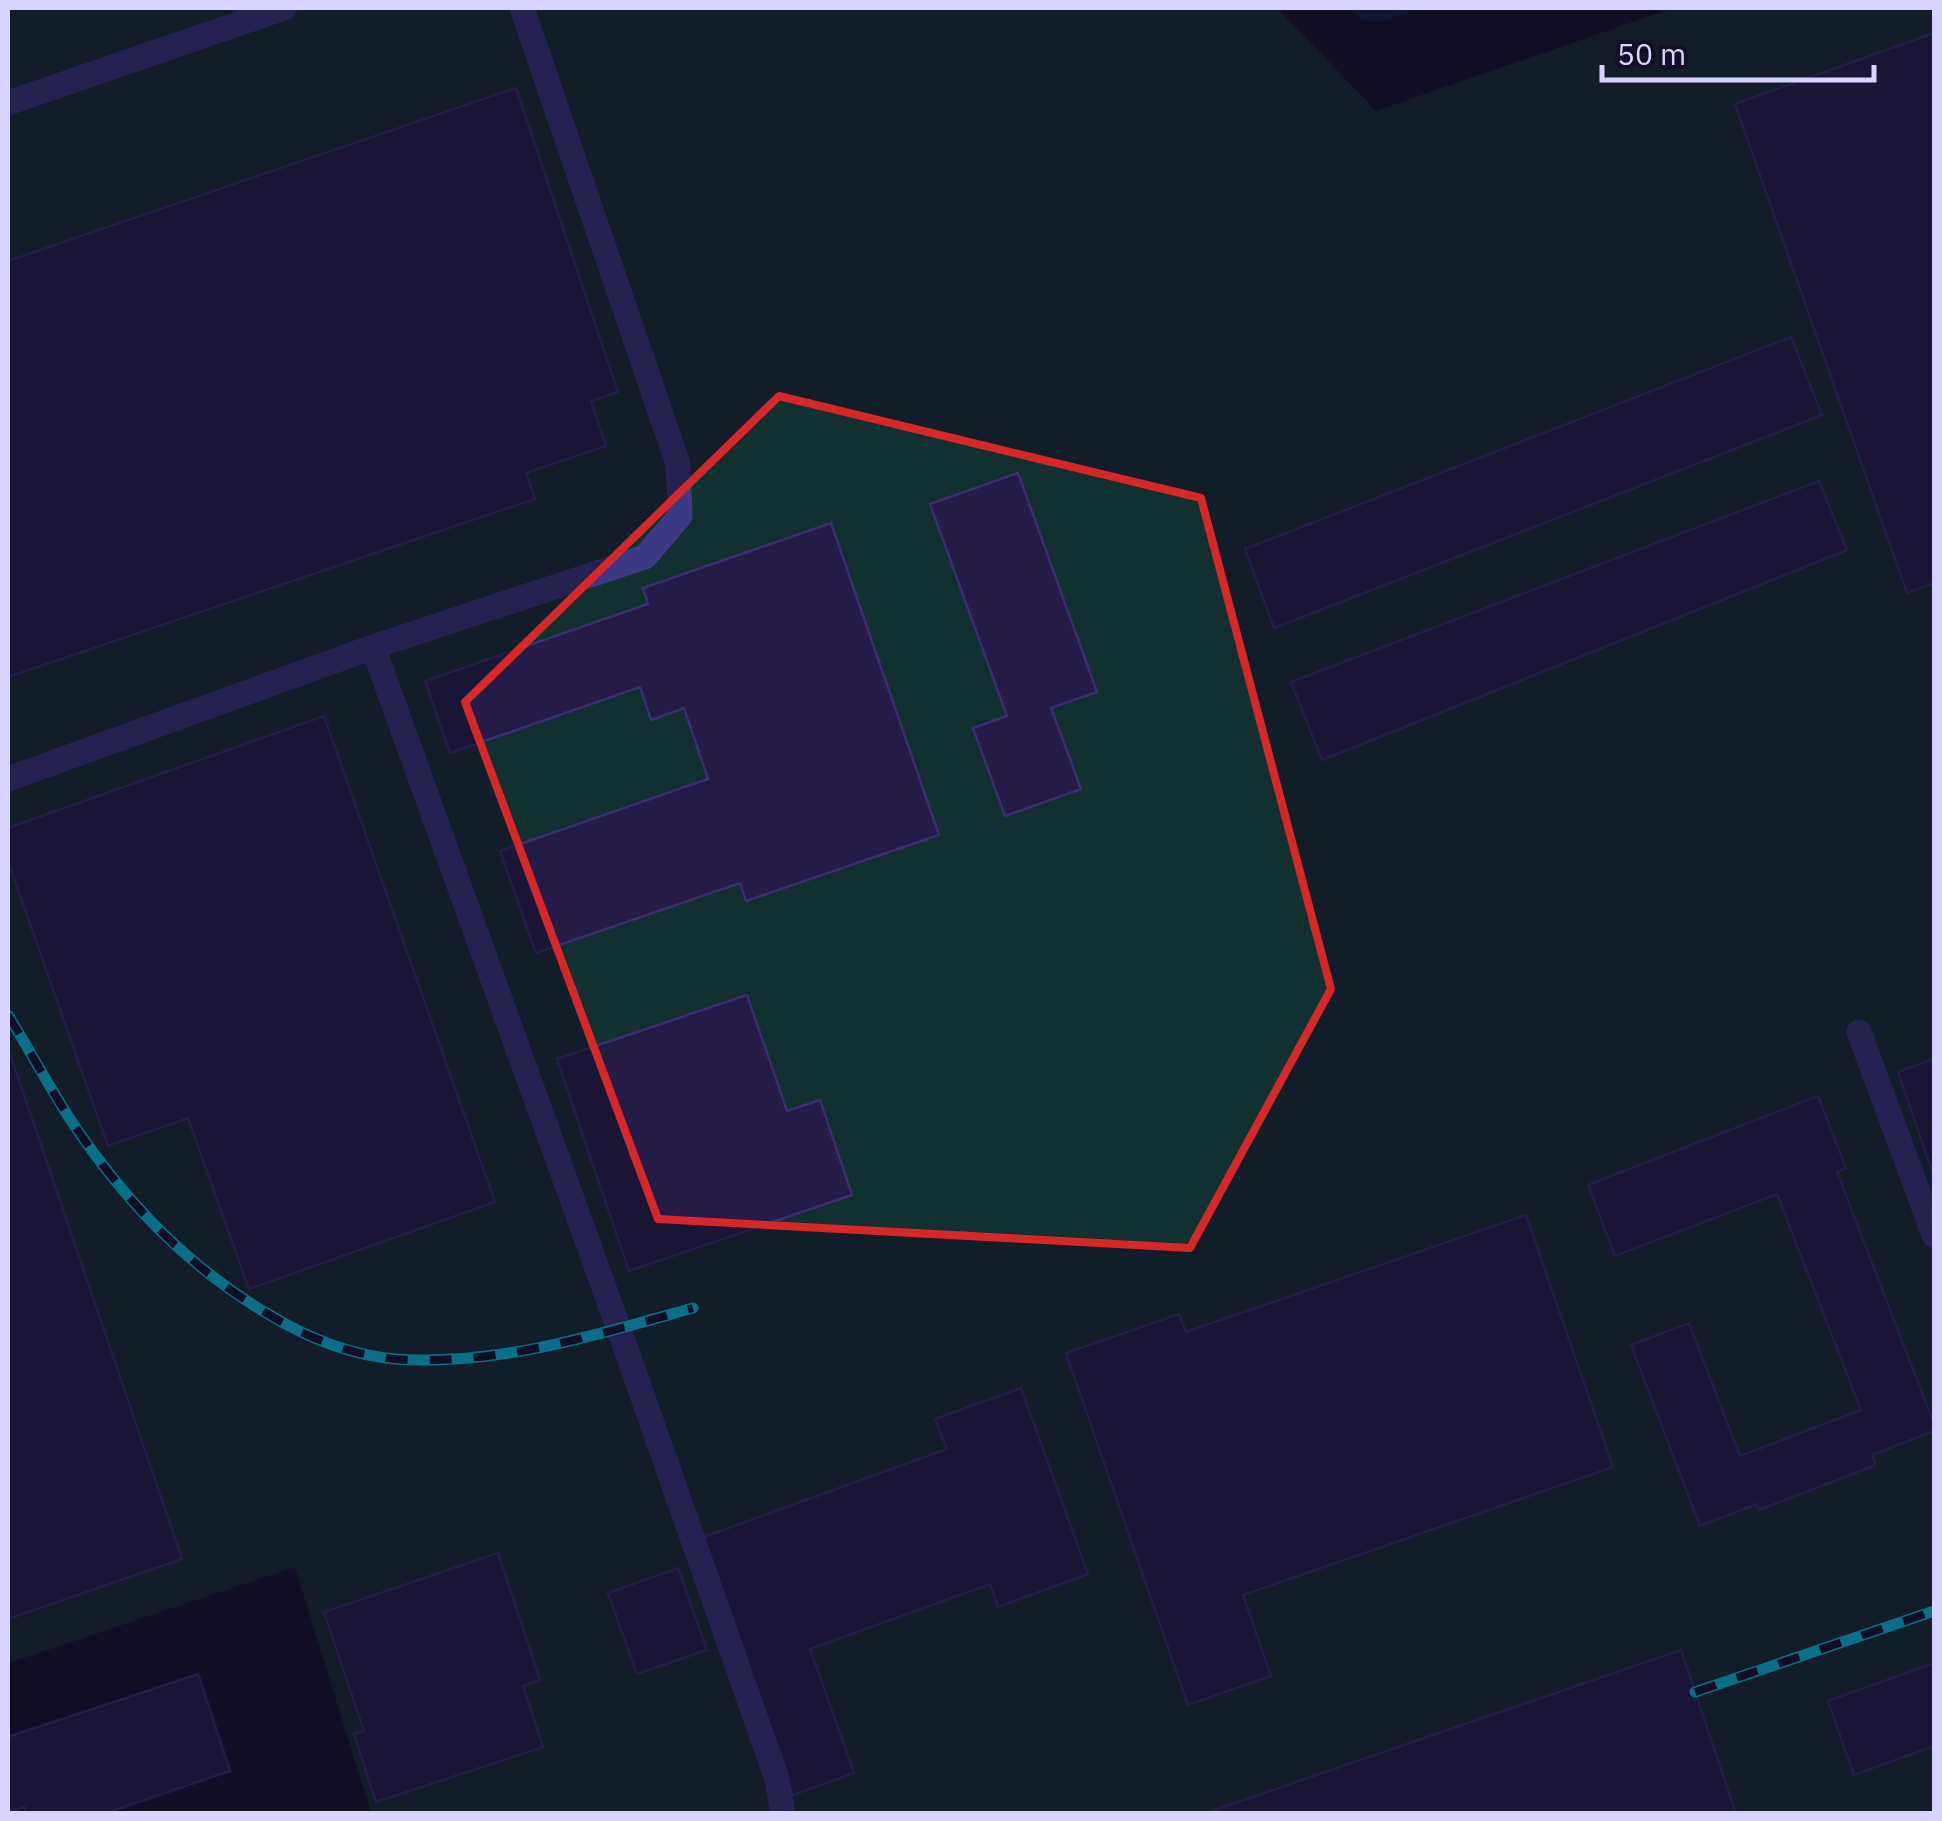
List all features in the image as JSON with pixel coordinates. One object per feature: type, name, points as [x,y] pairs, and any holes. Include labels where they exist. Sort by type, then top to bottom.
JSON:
[{"type":"lane","points":[[8,102],[284,8]]},
{"type":"lane","points":[[8,779],[373,647],[644,557],[680,516],[678,464],[522,8]]},
{"type":"lane","points":[[373,647],[664,1455],[777,1779],[783,1814]]},
{"type":"lane","points":[[1859,1032],[1934,1236]]},
{"type":"highlighted area","points":[[779,396],[1201,498],[1331,989],[1190,1248],[658,1219],[465,702]]},
{"type":"green space","points":[[8,8],[1277,8],[1376,111],[1673,8],[1934,8],[1934,1813],[371,1813],[295,1567],[8,1663]]},
{"type":"water","points":[[1350,8],[1422,8],[1382,21],[1363,21]]},
{"type":"building","points":[[1934,33],[1934,583],[1907,593],[1735,104]]},
{"type":"building","points":[[516,88],[618,392],[591,401],[606,446],[526,473],[535,499],[8,677],[8,261]]},
{"type":"building","points":[[1791,337],[1822,415],[1274,628],[1245,549]]},
{"type":"building","points":[[1018,473],[1097,692],[1051,708],[1081,789],[1005,816],[973,728],[1007,716],[930,504]]},
{"type":"building","points":[[1819,481],[1847,550],[1322,760],[1291,682]]},
{"type":"building","points":[[831,523],[939,835],[746,901],[740,883],[536,953],[500,851],[708,779],[684,708],[651,720],[640,687],[450,753],[425,681],[648,604],[643,588]]},
{"type":"building","points":[[324,716],[495,1202],[249,1289],[188,1118],[108,1146],[8,861],[8,828]]},
{"type":"building","points":[[747,995],[787,1111],[820,1100],[852,1195],[629,1271],[557,1059]]},
{"type":"building","points":[[8,1048],[182,1559],[8,1619]]},
{"type":"building","points":[[1934,1059],[1934,1177],[1898,1072]]},
{"type":"building","points":[[1818,1096],[1846,1168],[1837,1172],[1934,1431],[1872,1455],[1876,1465],[1759,1510],[1757,1504],[1700,1526],[1631,1345],[1689,1323],[1740,1456],[1861,1410],[1777,1194],[1615,1256],[1588,1185]]},
{"type":"building","points":[[1526,1215],[1613,1467],[1243,1595],[1271,1676],[1188,1705],[1066,1353],[1179,1314],[1186,1332]]},
{"type":"building","points":[[1021,1388],[1088,1574],[998,1607],[990,1584],[810,1649],[854,1773],[793,1795],[701,1538],[947,1449],[935,1419]]},
{"type":"building","points":[[498,1553],[540,1680],[523,1686],[543,1747],[376,1802],[354,1734],[364,1731],[324,1612]]},
{"type":"building","points":[[678,1568],[707,1650],[637,1674],[608,1593]]},
{"type":"building","points":[[1681,1650],[1736,1814],[1203,1814]]},
{"type":"building","points":[[1934,1663],[1934,1746],[1854,1775],[1828,1701]]},
{"type":"building","points":[[198,1674],[230,1771],[103,1814],[26,1814],[24,1807],[8,1813],[8,1737]]},
{"type":"railway","points":[[8,1015],[90,1148],[134,1203],[183,1252],[238,1295],[313,1337],[378,1357],[471,1358],[546,1346],[693,1308]]},
{"type":"railway","points":[[1695,1692],[1934,1611]]}]
